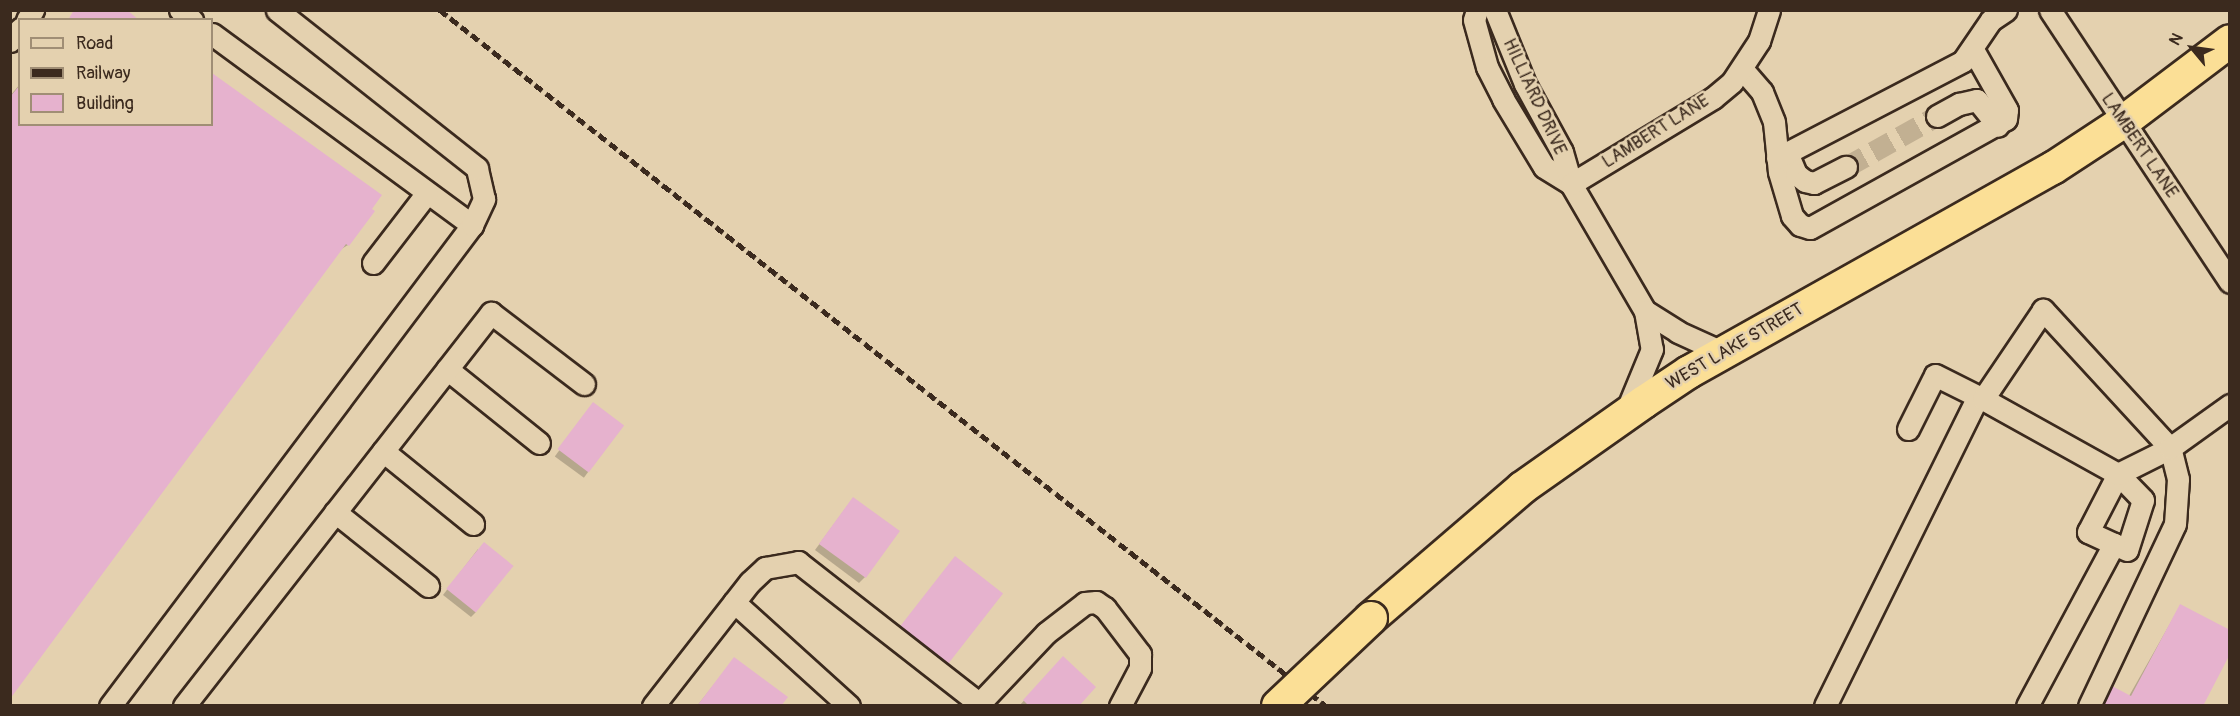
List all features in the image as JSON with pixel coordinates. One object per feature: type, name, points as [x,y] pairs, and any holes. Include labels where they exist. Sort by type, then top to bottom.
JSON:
[{"type":"highway","name":"WEST LAKE STREET","points":[[1278,705],[1371,618],[1522,488],[1624,416],[1724,353],[2025,185],[2123,122],[2229,41]]},
{"type":"street","points":[[110,705],[472,225],[483,199],[477,168],[277,10]]},
{"type":"street","name":"HILLIARD DRIVE","points":[[1477,10],[1474,20],[1486,67],[1503,99],[1544,167],[1571,184]]},
{"type":"street","name":"HILLIARD DRIVE","points":[[1495,10],[1525,84],[1563,152],[1571,184],[1645,310],[1652,350],[1624,416]]},
{"type":"street","name":"LAMBERT LANE","points":[[1571,184],[1713,98],[1743,70],[1760,41],[1769,10]]},
{"type":"street","points":[[1783,157],[1963,61],[1991,20],[2006,10]]},
{"type":"street","name":"LAMBERT LANE","points":[[2050,10],[2229,282]]},
{"type":"street","points":[[213,35],[472,225]]},
{"type":"street","points":[[1743,70],[1762,92],[1774,122],[1783,157],[1792,216],[1800,225],[1810,228],[1998,126],[2006,119],[2007,110],[1972,48]]},
{"type":"street","points":[[1937,116],[1959,104],[1977,100],[1998,126]]},
{"type":"street","points":[[1783,157],[1804,181],[1814,183],[1846,167]]},
{"type":"street","points":[[373,262],[427,193]]},
{"type":"street","name":"HILLIARD DRIVE","points":[[1645,310],[1678,332],[1724,353]]},
{"type":"street","points":[[1825,705],[1980,398],[2043,310],[2170,448],[2178,479],[2175,524],[2089,705]]},
{"type":"street","points":[[184,705],[491,313],[584,384]]},
{"type":"street","points":[[447,369],[539,443]]},
{"type":"street","points":[[1908,429],[1935,375],[2118,474],[2143,500],[2127,550],[2088,532],[2118,474],[2170,448],[2229,405]]},
{"type":"street","points":[[383,451],[473,524]]},
{"type":"street","points":[[335,512],[428,586]]},
{"type":"street","points":[[2027,705],[2114,544]]},
{"type":"street","points":[[653,705],[734,602],[765,568],[798,562],[980,705],[1046,633],[1085,603],[1096,602],[1105,608],[1140,654],[1140,668],[1120,705]]},
{"type":"street","points":[[734,602],[849,705]]},
{"type":"building","points":[[74,10],[127,10],[137,18],[69,18]]},
{"type":"building","points":[[213,74],[382,195],[372,209],[375,211],[349,246],[346,244],[10,699],[10,97],[18,87],[18,126],[213,126]]},
{"type":"building","points":[[593,402],[624,425],[589,473],[557,449]]},
{"type":"building","points":[[853,497],[900,531],[866,578],[819,544]]},
{"type":"building","points":[[484,542],[514,566],[476,613],[446,589]]},
{"type":"building","points":[[955,556],[1003,594],[943,671],[895,633]]},
{"type":"building","points":[[2180,604],[2230,630],[2230,654],[2203,706],[2102,706],[2112,686],[2131,696]]},
{"type":"building","points":[[1063,656],[1096,687],[1079,706],[1029,706],[1023,700]]},
{"type":"building","points":[[734,657],[788,697],[781,706],[697,706]]},
{"type":"tunnel","points":[[1846,167],[1937,116]]},
{"type":"railway","points":[[440,10],[1326,706]]}]
